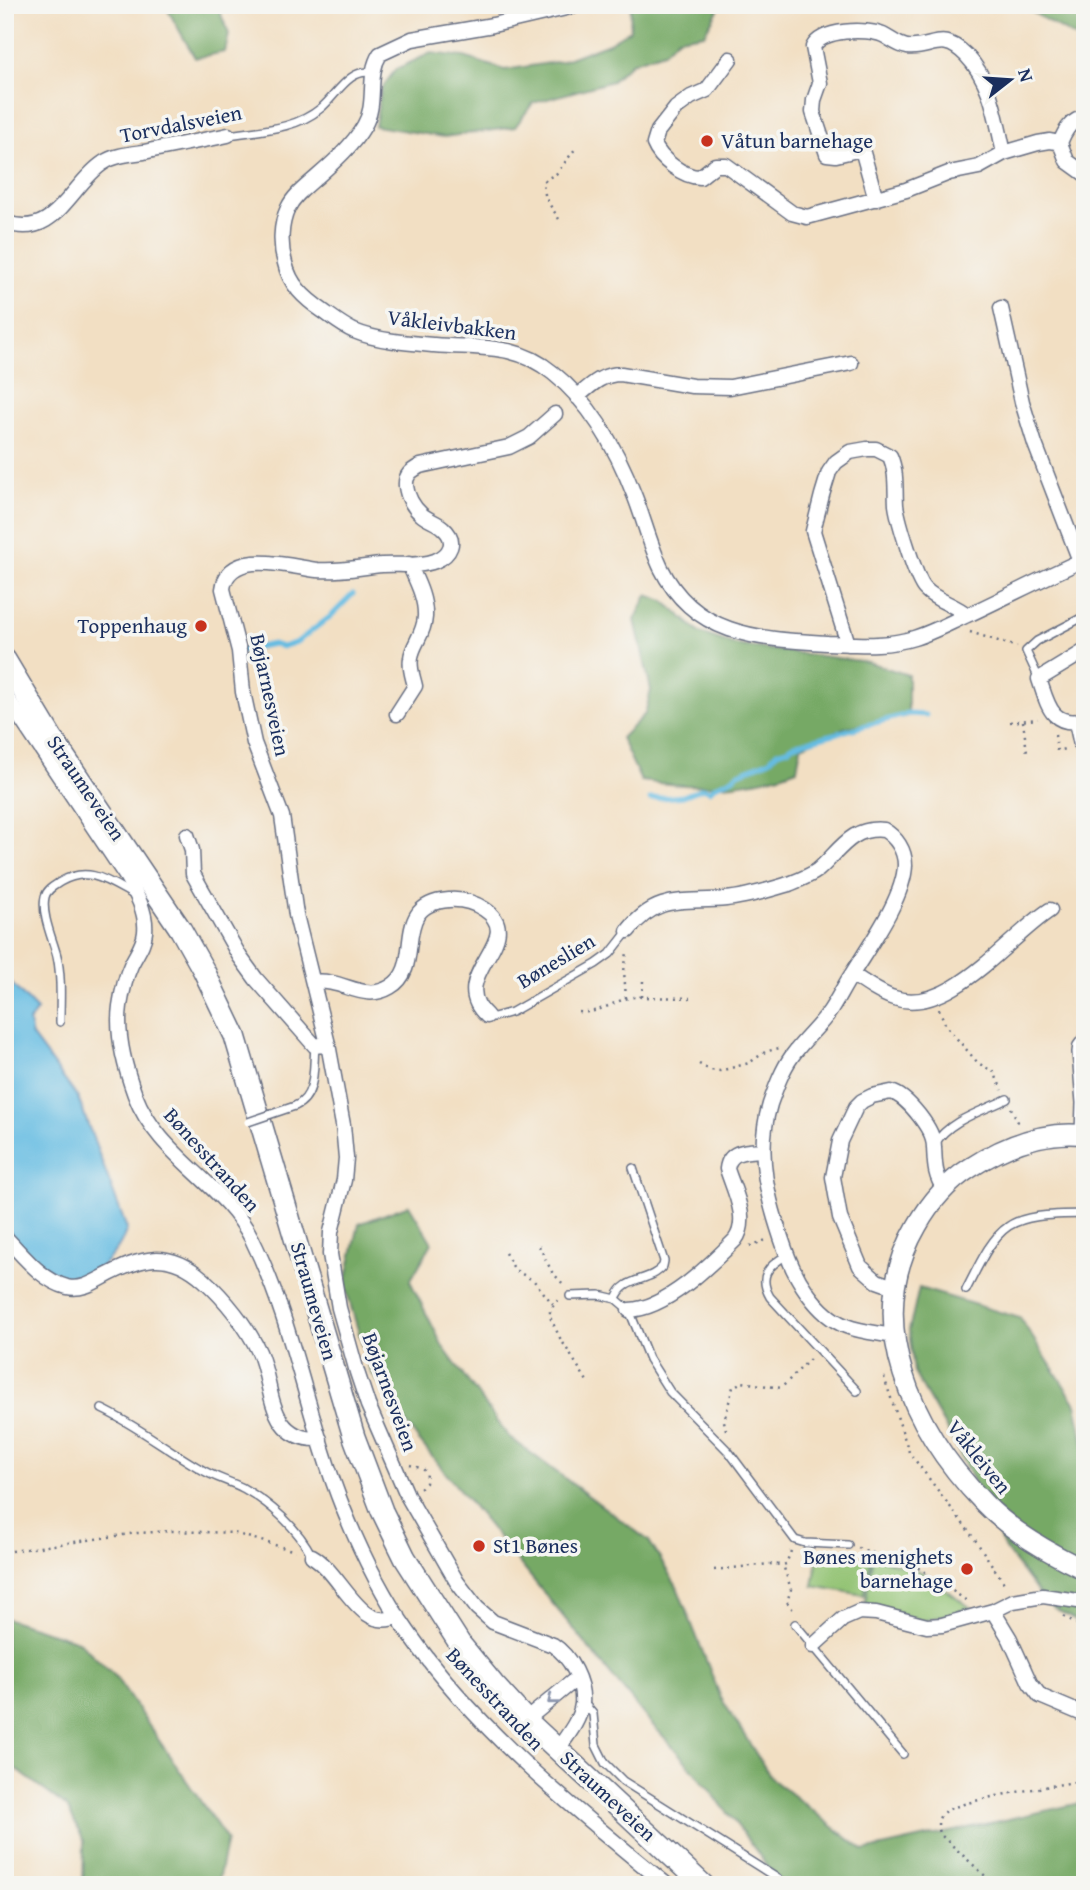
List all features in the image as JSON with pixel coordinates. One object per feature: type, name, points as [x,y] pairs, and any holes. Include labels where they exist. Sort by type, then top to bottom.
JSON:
[{"type":"main road","name":"Straumeveien","points":[[5,660],[53,740],[181,930],[235,1036],[354,1437],[382,1511],[418,1580],[460,1644],[526,1720],[703,1885]]},
{"type":"street","points":[[372,73],[380,54],[400,43],[579,5]]},
{"type":"street","points":[[876,199],[865,157],[860,150],[831,155],[824,150],[813,112],[820,83],[813,47],[819,40],[857,30],[883,35],[905,46],[943,41],[958,48],[976,66],[989,89],[1004,153]]},
{"type":"street","points":[[730,60],[707,90],[683,102],[658,131],[653,144],[663,157],[685,174],[697,177],[715,165],[726,165],[799,216],[816,216],[906,190],[935,177],[979,167],[1004,153],[1038,143],[1060,143]]},
{"type":"street","name":"Våkleivbakken","points":[[372,73],[372,105],[362,129],[297,195],[289,207],[281,234],[288,277],[293,285],[319,308],[357,332],[435,345],[513,351],[541,364],[578,397],[608,439],[620,461],[664,573],[688,605],[708,619],[747,636],[884,645],[915,638],[1082,560],[1021,402],[1001,308]]},
{"type":"street","points":[[1085,117],[1074,120],[1069,125],[1060,143],[1067,161],[1085,174]]},
{"type":"street","name":"Torvdalsveien","points":[[5,222],[20,228],[42,222],[71,198],[95,169],[112,158],[228,135]]},
{"type":"street","points":[[578,397],[595,381],[611,374],[621,373],[692,386],[730,387],[851,363]]},
{"type":"street","name":"Bøjarnesveien","points":[[555,414],[529,437],[509,447],[411,471],[406,481],[407,493],[421,515],[443,528],[452,543],[445,556],[426,564],[318,570],[261,562],[244,565],[232,572],[224,583],[254,743],[282,816],[296,915],[313,982],[322,1045],[343,1125],[346,1158],[344,1180],[331,1233],[330,1254],[340,1308],[368,1405],[408,1497],[439,1554],[470,1600],[493,1622],[553,1644],[562,1650],[575,1669],[582,1702]]},
{"type":"street","points":[[848,644],[813,531],[829,472],[841,457],[859,450],[876,449],[890,456],[895,470],[897,509],[922,586],[935,597],[958,607],[961,618]]},
{"type":"street","points":[[397,714],[415,686],[411,656],[421,638],[426,615],[421,593],[408,564]]},
{"type":"street","points":[[1081,745],[1080,721],[1056,718],[1048,706],[1039,679],[1085,651]]},
{"type":"street","name":"Bønesstranden","points":[[5,695],[138,898],[144,917],[145,933],[143,943],[126,977],[119,1022],[121,1045],[130,1080],[148,1123],[171,1150],[221,1197],[248,1232],[263,1262],[277,1302],[343,1508],[398,1616],[451,1686],[509,1748],[592,1823],[667,1885]]},
{"type":"street","name":"Bøneslien","points":[[628,931],[641,916],[661,904],[741,897],[798,880],[814,872],[853,836],[869,830],[884,830],[902,849],[905,867],[903,877],[884,922],[830,1011],[805,1039],[782,1072],[767,1117],[763,1150],[767,1191],[780,1236],[802,1283],[827,1315],[847,1327],[893,1336]]},
{"type":"street","points":[[187,835],[192,849],[193,874],[240,957],[256,979],[322,1045]]},
{"type":"street","name":"Bøneslien","points":[[313,982],[333,981],[369,993],[387,989],[406,971],[411,926],[423,908],[441,901],[468,901],[489,912],[498,928],[495,944],[473,987],[478,1004],[487,1016]]},
{"type":"street","points":[[852,974],[894,998],[915,1001],[934,996],[955,987],[972,975],[1050,910]]},
{"type":"street","points":[[894,1287],[868,1275],[853,1251],[840,1218],[833,1177],[840,1141],[848,1121],[862,1101],[891,1092],[907,1100],[935,1144],[934,1163],[944,1189]]},
{"type":"street","name":"Våkleiven","points":[[1082,1135],[1043,1135],[1004,1149],[960,1174],[944,1189],[923,1214],[909,1239],[894,1287],[893,1336],[900,1364],[922,1418],[960,1477],[985,1505],[1009,1525],[1036,1544],[1085,1570]]},
{"type":"street","points":[[629,1310],[644,1308],[680,1288],[724,1251],[739,1234],[742,1226],[727,1169],[728,1163],[736,1154],[763,1150]]},
{"type":"street","points":[[5,1237],[44,1277],[71,1288],[87,1286],[144,1259],[165,1259],[180,1263],[193,1271],[216,1291],[256,1346],[279,1419],[293,1433],[320,1439]]},
{"type":"street","points":[[312,1556],[327,1566],[366,1615],[382,1621],[398,1616]]},
{"type":"street","points":[[813,1646],[843,1619],[859,1612],[876,1613],[927,1626],[942,1625],[993,1611],[1013,1601],[1043,1596],[1085,1602]]},
{"type":"street","points":[[993,1611],[1010,1639],[1030,1684],[1040,1696],[1085,1715]]},
{"type":"street","points":[[526,1720],[577,1678]]},
{"type":"street","points":[[558,1749],[574,1723],[582,1702]]},
{"type":"lane","name":"Torvdalsveien","points":[[228,135],[297,124],[321,108],[355,74],[365,71],[372,73]]},
{"type":"lane","points":[[1039,679],[1026,651],[1037,642],[1085,616]]},
{"type":"lane","points":[[60,1021],[58,958],[47,924],[44,898],[50,888],[70,876],[86,873],[102,878],[138,898]]},
{"type":"lane","name":"Bøneslien","points":[[487,1016],[502,1016],[512,1012],[603,960],[628,931]]},
{"type":"lane","name":"Våkleiven","points":[[1082,1135],[1076,1052],[1077,1045],[1085,1034]]},
{"type":"lane","name":"Bøjarnesveien","points":[[248,1122],[303,1102],[310,1093],[322,1045]]},
{"type":"lane","points":[[935,1144],[954,1124],[1007,1099]]},
{"type":"lane","points":[[616,1299],[618,1292],[629,1282],[654,1274],[663,1266],[664,1261],[633,1168]]},
{"type":"lane","points":[[966,1290],[987,1249],[1010,1223],[1022,1218],[1085,1214]]},
{"type":"lane","points":[[787,1255],[766,1272],[764,1286],[769,1297],[857,1391]]},
{"type":"lane","points":[[570,1296],[598,1295],[616,1299],[629,1310],[639,1339],[660,1378],[682,1406],[742,1467],[793,1537],[805,1543],[848,1545]]},
{"type":"lane","points":[[102,1409],[201,1470],[243,1488],[265,1503],[300,1537],[312,1556]]},
{"type":"lane","points":[[796,1625],[903,1754]]},
{"type":"lane","name":"Bøjarnesveien","points":[[582,1702],[593,1714],[593,1734],[600,1754],[623,1781],[788,1885]]},
{"type":"path","points":[[559,219],[545,199],[543,185],[546,179],[556,174],[576,148]]},
{"type":"path","points":[[961,618],[977,635],[1026,651]]},
{"type":"path","points":[[1023,721],[1027,752]]},
{"type":"path","points":[[603,960],[607,963],[628,953],[624,971],[626,998]]},
{"type":"path","points":[[642,997],[643,981]]},
{"type":"path","points":[[934,996],[947,1026],[978,1063],[994,1072],[1019,1125]]},
{"type":"path","points":[[579,1012],[600,1010],[626,998],[690,998]]},
{"type":"path","points":[[699,1064],[710,1070],[720,1071],[749,1063],[765,1052],[779,1048]]},
{"type":"path","points":[[724,1251],[732,1254],[780,1236]]},
{"type":"path","points":[[539,1246],[552,1272],[570,1296],[553,1304],[550,1310],[553,1324],[587,1381]]},
{"type":"path","points":[[505,1253],[515,1270],[534,1281],[553,1304]]},
{"type":"path","points":[[716,1439],[726,1431],[724,1421],[733,1387],[742,1382],[781,1388],[818,1351]]},
{"type":"path","points":[[5,1552],[137,1533],[212,1531],[261,1539],[312,1556]]},
{"type":"path","points":[[783,1565],[790,1556],[793,1537]]},
{"type":"path","points":[[848,1545],[922,1569],[972,1604],[993,1611]]},
{"type":"path","points":[[714,1570],[783,1565]]},
{"type":"path","points":[[783,1565],[791,1589],[788,1602],[799,1622],[796,1625]]},
{"type":"path","points":[[995,1885],[942,1836],[937,1826],[940,1816],[947,1809],[968,1802],[1085,1780]]},
{"type":"green space","points":[[165,5],[217,5],[229,34],[225,52],[195,58]]},
{"type":"green space","points":[[631,5],[721,5],[704,34],[678,38],[664,52],[631,63],[612,81],[533,103],[515,127],[444,137],[375,126],[381,89],[396,69],[431,53],[464,57],[505,70],[562,61],[609,43],[630,30]]},
{"type":"green space","points":[[1020,5],[1085,5],[1085,43]]},
{"type":"green space","points":[[647,595],[664,601],[700,633],[736,645],[868,662],[908,675],[908,716],[844,728],[801,746],[797,769],[778,776],[700,786],[641,781],[621,738],[645,714],[651,690],[635,620]]},
{"type":"green space","points":[[409,1205],[432,1243],[410,1281],[443,1347],[508,1436],[649,1541],[677,1587],[721,1698],[772,1779],[864,1851],[1085,1802],[1085,1885],[780,1885],[684,1759],[648,1720],[417,1438],[370,1371],[345,1286],[359,1224]]},
{"type":"green space","points":[[919,1288],[1020,1318],[1076,1404],[1085,1448],[1085,1627],[1046,1603],[1005,1549],[955,1444],[914,1373],[909,1330]]},
{"type":"green space","points":[[819,1551],[871,1560],[864,1595],[813,1586]]},
{"type":"green space","points":[[873,1556],[924,1573],[971,1608],[923,1621],[865,1604]]},
{"type":"green space","points":[[5,1618],[78,1641],[115,1676],[227,1840],[217,1885],[83,1885],[84,1841],[67,1807],[5,1761]]},
{"type":"water","points":[[5,977],[37,1010],[29,1022],[32,1036],[78,1098],[127,1229],[117,1249],[103,1265],[89,1275],[62,1277],[50,1271],[5,1230]]},
{"type":"waterway","points":[[240,651],[273,644],[282,647],[297,642],[331,616],[353,594]]},
{"type":"waterway","points":[[650,799],[683,796],[703,788],[710,791],[793,745],[908,714],[926,715]]},
{"type":"place","name":"Våtun barnehage","points":[[707,141]]},
{"type":"place","name":"Toppenhaug","points":[[201,626]]},
{"type":"place","name":"St1 Bønes","points":[[479,1546]]},
{"type":"place","name":"Bønes menighets barnehage","points":[[967,1569]]}]
